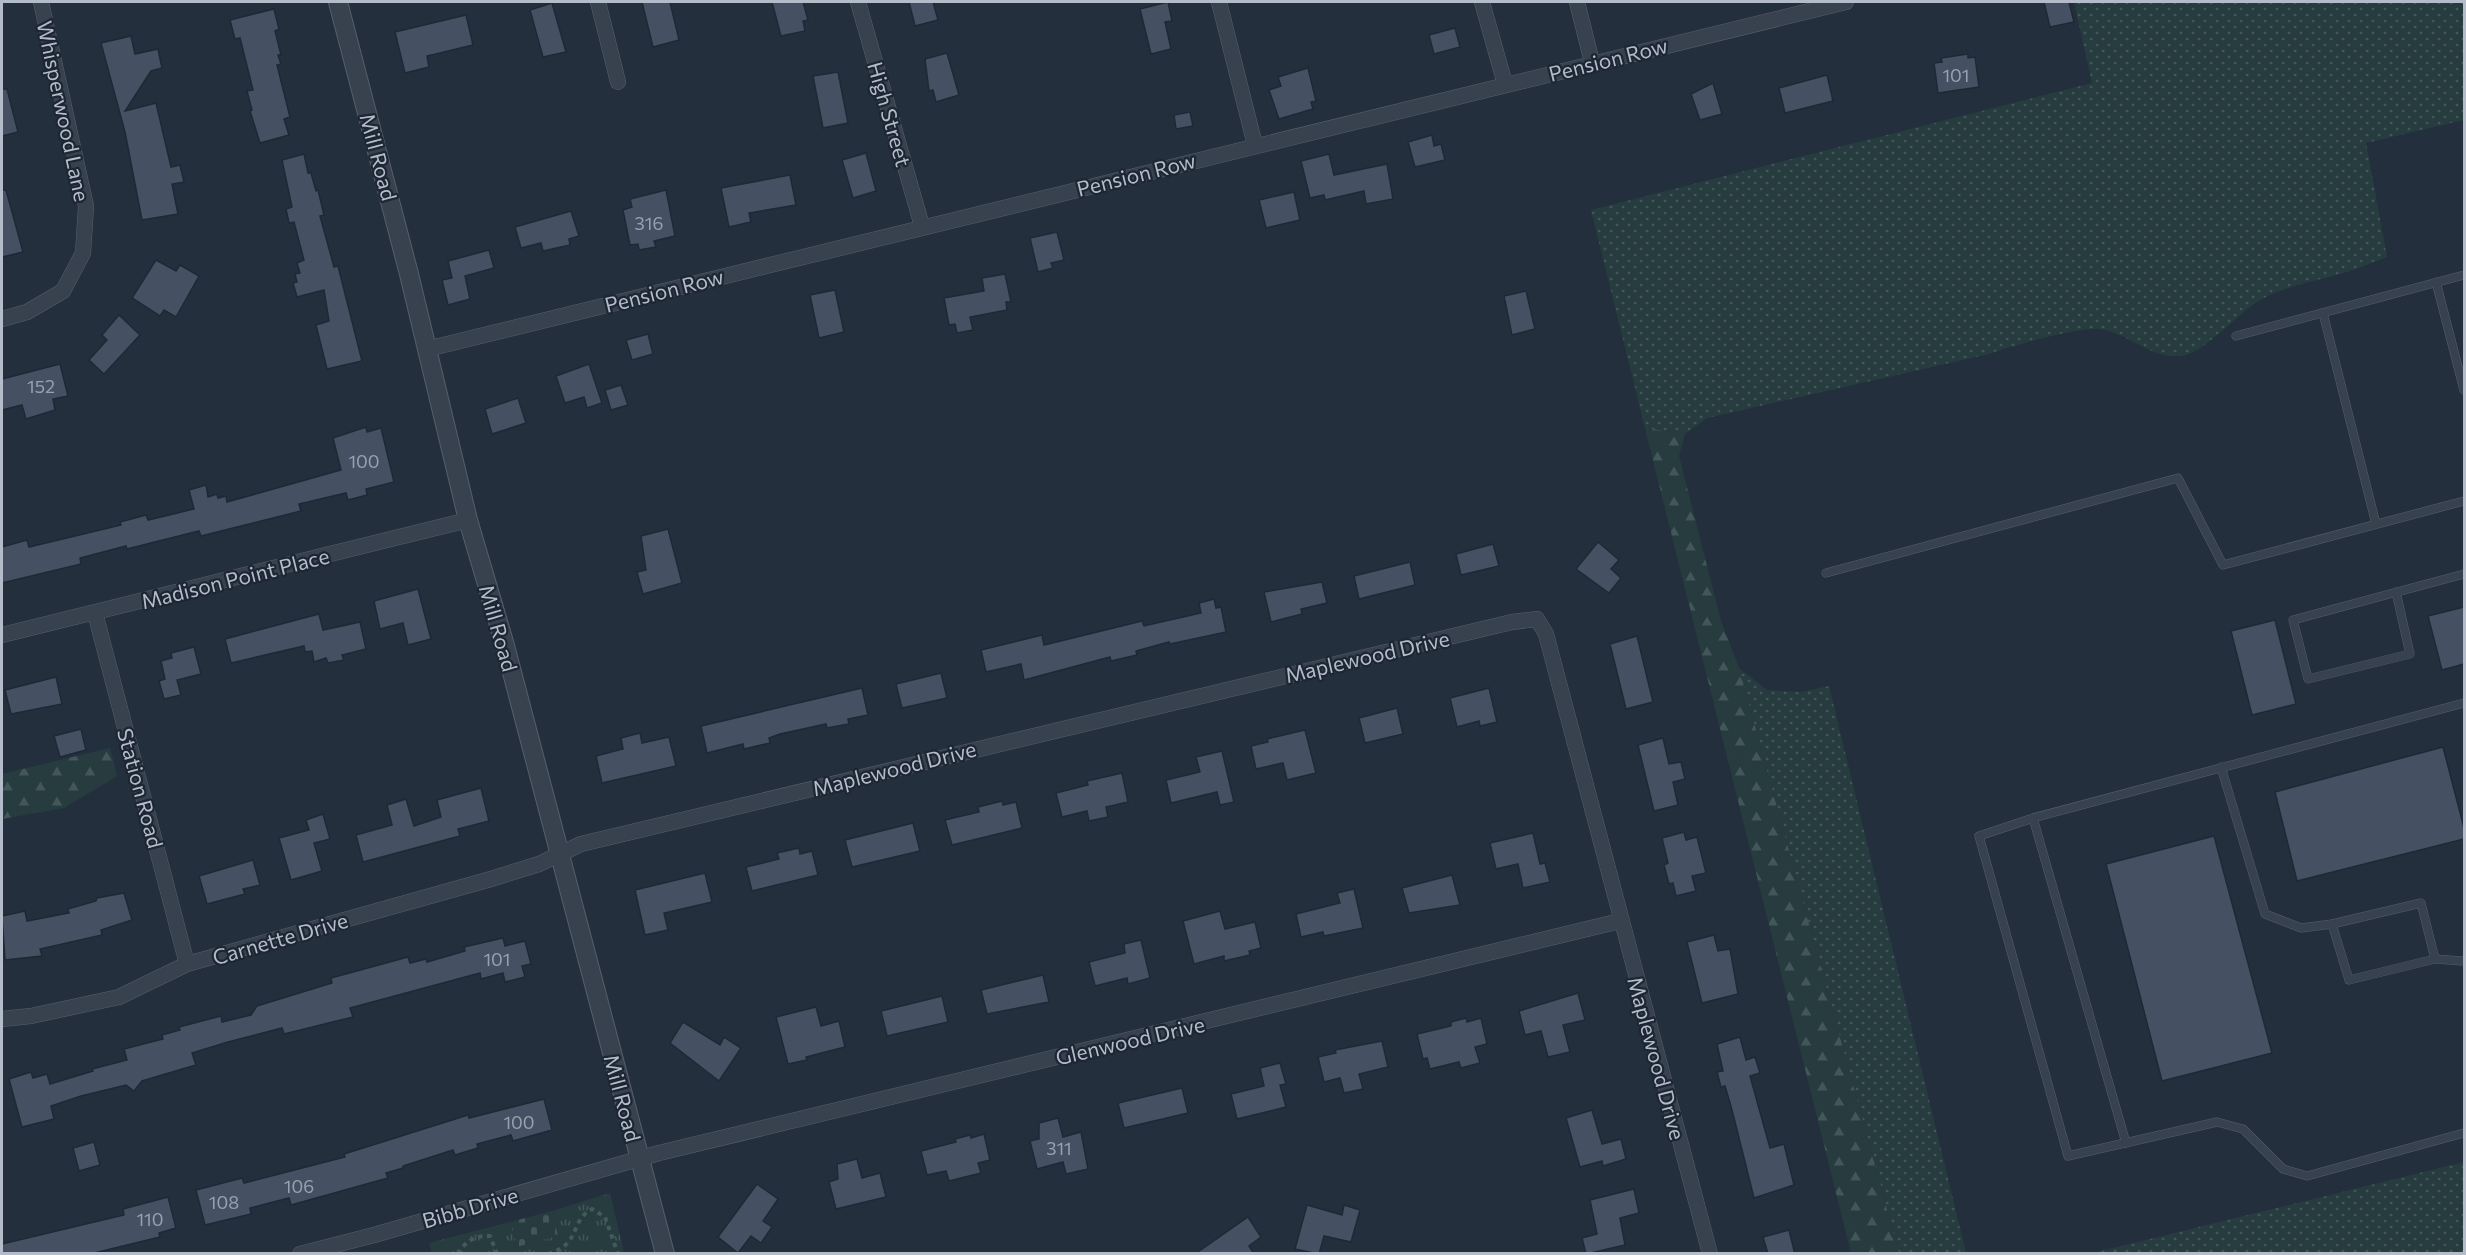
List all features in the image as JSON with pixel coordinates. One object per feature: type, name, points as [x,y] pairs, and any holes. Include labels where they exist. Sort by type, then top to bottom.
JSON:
[{"type":"street","name":"Whisperwood Lane","points":[[2,319],[27,312],[63,291],[83,254],[86,206],[41,2]]},
{"type":"street","name":"Mill Road","points":[[338,2],[427,349],[468,520],[504,642],[665,1254]]},
{"type":"street","points":[[598,2],[618,82]]},
{"type":"street","name":"High Street","points":[[858,2],[922,226]]},
{"type":"street","points":[[1219,2],[1255,145]]},
{"type":"street","points":[[1482,2],[1505,84]]},
{"type":"street","points":[[1578,2],[1592,62]]},
{"type":"street","name":"Pension Row","points":[[427,349],[1592,62],[1846,2]]},
{"type":"street","name":"Madison Point Place","points":[[2,635],[468,520]]},
{"type":"street","name":"Station Road","points":[[95,613],[187,964]]},
{"type":"street","name":"Maplewood Drive","points":[[558,853],[647,828],[1143,708],[1512,622],[1537,619],[1546,634],[1620,921],[1710,1254]]},
{"type":"street","name":"Carnette Drive","points":[[2,1019],[31,1016],[118,997],[187,964],[491,879],[539,864],[558,853]]},
{"type":"street","name":"Glenwood Drive","points":[[639,1158],[1620,921]]},
{"type":"street","name":"Bibb Drive","points":[[300,1254],[374,1235],[639,1158]]},
{"type":"lane","points":[[2236,336],[2464,275]]},
{"type":"lane","points":[[2436,282],[2464,390]]},
{"type":"lane","points":[[2323,313],[2376,524]]},
{"type":"lane","points":[[1827,573],[2178,478],[2223,565],[2464,501]]},
{"type":"lane","points":[[2396,592],[2410,654],[2308,679],[2293,620],[2396,592],[2464,574]]},
{"type":"lane","points":[[2464,703],[2033,818],[1978,836],[2068,1156],[2217,1122],[2242,1129],[2283,1169],[2307,1176],[2464,1132]]},
{"type":"lane","points":[[2221,767],[2265,914],[2301,927],[2332,924],[2421,903],[2435,959]]},
{"type":"lane","points":[[2033,818],[2127,1143]]},
{"type":"lane","points":[[2332,924],[2349,981],[2435,959],[2464,963]]},
{"type":"path","points":[[548,1254],[566,1246],[582,1218],[592,1209],[605,1216],[618,1254]]},
{"type":"path","points":[[458,1254],[463,1246],[480,1235],[490,1236],[497,1254]]},
{"type":"green space","points":[[2074,2],[2464,2],[2464,120],[2366,143],[2387,257],[2346,272],[2285,289],[2264,298],[2189,354],[2170,356],[2159,354],[2111,331],[2090,329],[1707,418],[1685,434],[1645,428],[1591,210],[2092,83]]},
{"type":"green space","points":[[1645,428],[1685,434],[1679,456],[1721,621],[1739,668],[1899,1253],[1851,1253]]},
{"type":"green space","points":[[1739,668],[1767,690],[1801,692],[1829,686],[1966,1253],[1899,1253]]},
{"type":"green space","points":[[110,748],[117,776],[64,808],[2,819],[2,774]]},
{"type":"green space","points":[[2464,1162],[2464,1253],[2093,1253]]},
{"type":"green space","points":[[610,1193],[624,1253],[432,1253],[429,1243],[510,1222],[517,1247],[558,1236],[552,1211]]},
{"type":"green space","points":[[552,1211],[559,1236],[517,1247],[510,1222]]},
{"type":"building","points":[[642,2],[670,2],[679,40],[653,47]]},
{"type":"building","points":[[772,2],[803,2],[808,20],[803,21],[805,31],[781,36]]},
{"type":"building","points":[[909,2],[933,2],[938,20],[915,26]]},
{"type":"building","points":[[1168,2],[1172,21],[1165,22],[1171,49],[1151,54],[1140,9]]},
{"type":"building","points":[[2044,2],[2069,2],[2074,22],[2050,27]]},
{"type":"building","points":[[552,3],[566,52],[543,57],[530,10]]},
{"type":"building","points":[[274,9],[279,29],[275,31],[281,55],[278,55],[281,64],[277,65],[290,117],[284,119],[289,135],[260,143],[250,111],[252,110],[247,91],[253,90],[240,38],[235,39],[230,20]]},
{"type":"building","points":[[466,15],[473,45],[427,56],[429,67],[405,73],[395,32]]},
{"type":"building","points":[[1455,28],[1460,47],[1434,54],[1429,35]]},
{"type":"building","points":[[131,36],[135,54],[158,49],[162,68],[151,71],[125,111],[156,103],[171,167],[180,165],[184,182],[172,184],[178,214],[142,220],[125,132],[101,43]]},
{"type":"building","points":[[947,53],[959,95],[936,102],[933,90],[929,91],[925,59]]},
{"type":"building","points":[[1968,54],[1968,58],[1975,57],[1979,87],[1938,93],[1934,63],[1942,62],[1941,58]]},
{"type":"building","points":[[1308,68],[1316,101],[1311,102],[1313,109],[1279,119],[1269,90],[1281,86],[1278,77]]},
{"type":"building","points":[[838,72],[848,123],[823,128],[813,76]]},
{"type":"building","points":[[1827,75],[1833,101],[1785,113],[1779,88]]},
{"type":"building","points":[[1713,83],[1722,114],[1700,120],[1691,94]]},
{"type":"building","points":[[2,89],[7,89],[18,132],[2,136]]},
{"type":"building","points":[[1190,112],[1193,126],[1176,129],[1174,115]]},
{"type":"building","points":[[1432,135],[1434,146],[1441,144],[1445,160],[1415,167],[1408,142]]},
{"type":"building","points":[[866,153],[876,191],[853,198],[842,160]]},
{"type":"building","points":[[304,154],[308,173],[311,173],[316,191],[318,190],[324,215],[320,216],[334,267],[338,266],[362,361],[327,369],[316,325],[329,321],[324,290],[297,297],[293,283],[297,282],[295,274],[300,273],[297,263],[304,260],[294,222],[289,223],[286,209],[292,207],[282,160]]},
{"type":"building","points":[[1329,154],[1334,175],[1387,164],[1393,199],[1366,204],[1364,191],[1325,200],[1324,195],[1310,198],[1301,161]]},
{"type":"building","points":[[790,175],[796,205],[749,213],[751,222],[729,227],[721,188]]},
{"type":"building","points":[[2,190],[6,190],[23,252],[2,257]]},
{"type":"building","points":[[666,190],[675,236],[654,241],[656,247],[639,250],[638,244],[630,245],[623,210],[632,207],[630,199]]},
{"type":"building","points":[[1294,192],[1300,220],[1266,228],[1259,200]]},
{"type":"building","points":[[571,211],[579,236],[569,239],[570,245],[543,251],[541,243],[521,248],[515,227]]},
{"type":"building","points":[[1057,232],[1064,260],[1051,263],[1053,268],[1038,272],[1030,238]]},
{"type":"building","points":[[489,250],[494,268],[465,276],[470,299],[448,305],[442,280],[452,278],[448,261]]},
{"type":"building","points":[[156,260],[176,271],[180,265],[199,276],[176,317],[164,310],[160,316],[132,298]]},
{"type":"building","points":[[1005,274],[1011,302],[1006,302],[1007,310],[970,317],[973,330],[957,333],[955,324],[949,325],[944,298],[984,291],[982,278]]},
{"type":"building","points":[[835,290],[844,332],[819,338],[810,295]]},
{"type":"building","points":[[1526,291],[1535,329],[1512,335],[1504,296]]},
{"type":"building","points":[[119,315],[140,335],[104,374],[89,360],[107,340],[102,335]]},
{"type":"building","points":[[648,334],[653,354],[632,360],[626,340]]},
{"type":"building","points":[[60,364],[68,396],[53,399],[55,410],[26,419],[22,405],[2,410],[2,379]]},
{"type":"building","points":[[589,364],[602,403],[587,408],[584,397],[565,403],[556,376]]},
{"type":"building","points":[[621,385],[628,405],[611,410],[605,390]]},
{"type":"building","points":[[518,398],[526,423],[492,434],[485,409]]},
{"type":"building","points":[[366,427],[367,432],[381,428],[394,482],[366,489],[367,495],[348,500],[346,493],[299,504],[301,511],[201,536],[199,531],[127,549],[126,546],[80,558],[81,564],[2,583],[2,547],[27,540],[29,547],[121,525],[120,522],[146,515],[148,520],[194,509],[189,490],[206,485],[208,497],[217,494],[218,498],[226,496],[227,502],[341,470],[333,438]]},
{"type":"building","points":[[668,529],[682,583],[643,594],[637,572],[646,570],[641,536]]},
{"type":"building","points":[[1598,542],[1619,560],[1611,569],[1621,578],[1609,593],[1576,569]]},
{"type":"building","points":[[1493,544],[1499,566],[1461,575],[1456,554]]},
{"type":"building","points":[[1410,562],[1415,585],[1359,599],[1354,576]]},
{"type":"building","points":[[1322,582],[1327,603],[1301,609],[1302,614],[1271,622],[1264,592]]},
{"type":"building","points":[[418,589],[431,639],[408,645],[403,623],[380,629],[374,601]]},
{"type":"building","points":[[1214,599],[1216,608],[1221,607],[1226,632],[1170,644],[1169,642],[1136,651],[1137,655],[1111,661],[1110,657],[1024,680],[1021,664],[986,672],[981,650],[1042,635],[1044,645],[1142,621],[1144,626],[1201,613],[1199,603]]},
{"type":"building","points":[[2464,607],[2464,664],[2442,670],[2428,616]]},
{"type":"building","points":[[319,614],[323,630],[360,622],[366,649],[342,655],[344,660],[328,663],[326,658],[314,662],[312,651],[305,652],[304,646],[231,663],[225,639]]},
{"type":"building","points":[[2275,620],[2296,704],[2252,715],[2231,631]]},
{"type":"building","points":[[1637,636],[1653,702],[1626,709],[1610,644]]},
{"type":"building","points":[[194,647],[201,674],[177,680],[181,695],[164,699],[159,681],[165,679],[161,661],[172,658],[171,653]]},
{"type":"building","points":[[941,673],[947,698],[902,708],[896,684]]},
{"type":"building","points":[[56,677],[62,704],[11,714],[5,690]]},
{"type":"building","points":[[862,688],[868,715],[848,719],[849,724],[827,728],[826,724],[780,734],[769,738],[770,743],[744,749],[743,744],[707,753],[701,726]]},
{"type":"building","points":[[1489,688],[1497,722],[1480,726],[1479,721],[1457,727],[1450,698]]},
{"type":"building","points":[[1397,708],[1403,734],[1365,743],[1359,718]]},
{"type":"building","points":[[81,729],[86,750],[60,757],[54,736]]},
{"type":"building","points":[[1305,730],[1316,773],[1287,780],[1283,763],[1256,769],[1251,746],[1268,742],[1267,739]]},
{"type":"building","points":[[640,733],[642,743],[669,737],[676,766],[602,783],[596,756],[623,749],[621,738]]},
{"type":"building","points":[[1663,738],[1669,764],[1681,762],[1685,779],[1673,782],[1678,805],[1654,811],[1638,745]]},
{"type":"building","points":[[2443,747],[2464,828],[2464,839],[2297,881],[2275,792]]},
{"type":"building","points":[[1222,751],[1234,802],[1220,805],[1217,792],[1171,803],[1166,780],[1200,772],[1196,757]]},
{"type":"building","points":[[1122,773],[1128,802],[1106,807],[1108,817],[1089,821],[1087,811],[1062,817],[1056,793],[1088,785],[1087,781]]},
{"type":"building","points":[[481,788],[489,821],[458,829],[460,836],[363,862],[356,835],[392,825],[387,805],[406,799],[414,826],[441,817],[437,800]]},
{"type":"building","points":[[1002,801],[1003,805],[1016,802],[1022,828],[952,845],[945,820],[979,812],[978,807]]},
{"type":"building","points":[[323,814],[330,839],[314,843],[322,871],[291,880],[279,838],[309,830],[306,820]]},
{"type":"building","points":[[913,823],[920,851],[852,867],[845,840]]},
{"type":"building","points":[[1684,832],[1686,840],[1697,837],[1706,873],[1692,876],[1696,891],[1676,896],[1673,883],[1669,884],[1664,865],[1668,863],[1662,838]]},
{"type":"building","points":[[1533,833],[1540,864],[1545,863],[1550,882],[1523,888],[1518,864],[1496,869],[1490,843]]},
{"type":"building","points":[[2214,836],[2272,1053],[2162,1081],[2106,864]]},
{"type":"building","points":[[799,848],[800,854],[812,851],[818,875],[752,891],[746,867],[779,859],[777,853]]},
{"type":"building","points":[[253,860],[260,885],[243,889],[245,894],[207,904],[199,876]]},
{"type":"building","points":[[705,873],[712,902],[664,913],[668,930],[645,935],[635,890]]},
{"type":"building","points":[[1452,875],[1460,905],[1409,913],[1402,888]]},
{"type":"building","points":[[1354,889],[1363,928],[1324,936],[1323,932],[1301,937],[1296,914],[1340,903],[1337,893]]},
{"type":"building","points":[[124,893],[132,920],[101,930],[102,935],[40,949],[42,956],[5,960],[2,916],[25,911],[27,921],[69,913],[68,909],[96,901],[97,898]]},
{"type":"building","points":[[1220,911],[1225,929],[1255,922],[1261,948],[1249,951],[1250,955],[1224,961],[1224,956],[1194,964],[1183,921]]},
{"type":"building","points":[[1714,935],[1718,951],[1730,949],[1738,994],[1702,1003],[1687,942]]},
{"type":"building","points":[[503,938],[505,946],[525,941],[531,964],[522,966],[525,977],[505,982],[503,973],[481,979],[480,973],[350,1008],[353,1017],[284,1034],[282,1028],[228,1042],[192,1053],[196,1065],[142,1081],[134,1091],[126,1085],[81,1096],[51,1106],[54,1119],[22,1127],[9,1079],[31,1072],[33,1078],[47,1074],[50,1084],[93,1071],[92,1069],[127,1060],[124,1049],[163,1039],[162,1035],[180,1030],[179,1027],[221,1016],[222,1022],[251,1015],[257,1006],[332,983],[331,978],[408,957],[410,963],[426,959],[427,962],[465,951],[464,947]]},
{"type":"building","points":[[1141,940],[1150,978],[1128,984],[1127,978],[1095,986],[1089,962],[1125,953],[1124,944]]},
{"type":"building","points":[[1043,975],[1049,1002],[987,1014],[981,990]]},
{"type":"building","points":[[1578,993],[1585,1020],[1563,1025],[1570,1052],[1548,1057],[1541,1031],[1525,1035],[1519,1011]]},
{"type":"building","points":[[942,996],[948,1022],[887,1036],[881,1011]]},
{"type":"building","points":[[816,1007],[821,1026],[839,1021],[845,1047],[788,1064],[776,1017]]},
{"type":"building","points":[[1466,1018],[1467,1022],[1481,1018],[1487,1044],[1475,1047],[1480,1063],[1461,1068],[1459,1062],[1430,1069],[1427,1058],[1423,1059],[1417,1034],[1451,1026],[1451,1022]]},
{"type":"building","points":[[683,1022],[720,1045],[724,1037],[741,1048],[719,1081],[670,1043]]},
{"type":"building","points":[[1740,1037],[1746,1060],[1755,1057],[1760,1073],[1750,1076],[1770,1148],[1784,1144],[1794,1185],[1754,1198],[1725,1086],[1721,1087],[1717,1072],[1723,1071],[1717,1044]]},
{"type":"building","points":[[1382,1041],[1388,1067],[1359,1074],[1363,1089],[1344,1093],[1340,1078],[1324,1082],[1318,1057],[1336,1053],[1335,1050]]},
{"type":"building","points":[[1280,1063],[1286,1084],[1280,1085],[1286,1107],[1237,1119],[1231,1094],[1264,1086],[1260,1068]]},
{"type":"building","points":[[1182,1088],[1188,1113],[1124,1128],[1118,1103]]},
{"type":"building","points":[[544,1099],[552,1130],[513,1141],[511,1135],[477,1144],[478,1148],[455,1155],[453,1150],[386,1173],[388,1178],[291,1205],[289,1198],[250,1208],[251,1214],[205,1225],[196,1190],[242,1178],[244,1183],[345,1157],[344,1154],[468,1115],[469,1118]]},
{"type":"building","points":[[1592,1110],[1602,1144],[1621,1139],[1626,1159],[1603,1166],[1602,1161],[1580,1167],[1566,1118]]},
{"type":"building","points":[[1058,1118],[1063,1137],[1081,1132],[1088,1169],[1066,1174],[1063,1162],[1037,1169],[1030,1141],[1039,1139],[1039,1123]]},
{"type":"building","points":[[984,1134],[990,1160],[978,1163],[981,1173],[949,1181],[946,1171],[927,1175],[921,1151],[956,1142],[955,1139]]},
{"type":"building","points":[[94,1142],[100,1165],[79,1171],[73,1148]]},
{"type":"building","points":[[857,1159],[862,1178],[880,1173],[886,1197],[836,1209],[829,1182],[838,1179],[837,1164]]},
{"type":"building","points":[[757,1184],[778,1199],[763,1221],[772,1227],[761,1243],[751,1236],[738,1253],[718,1237]]},
{"type":"building","points":[[1634,1189],[1639,1213],[1620,1218],[1625,1245],[1586,1254],[1582,1238],[1597,1234],[1590,1200]]},
{"type":"building","points":[[168,1197],[176,1228],[159,1233],[160,1237],[90,1254],[2,1254],[2,1244],[124,1215],[123,1209]]},
{"type":"building","points":[[1307,1205],[1342,1215],[1344,1205],[1360,1210],[1351,1242],[1324,1236],[1319,1254],[1295,1249]]},
{"type":"building","points":[[1248,1217],[1261,1237],[1249,1246],[1254,1254],[1195,1254]]},
{"type":"building","points":[[1789,1230],[1795,1254],[1768,1254],[1763,1237]]}]
